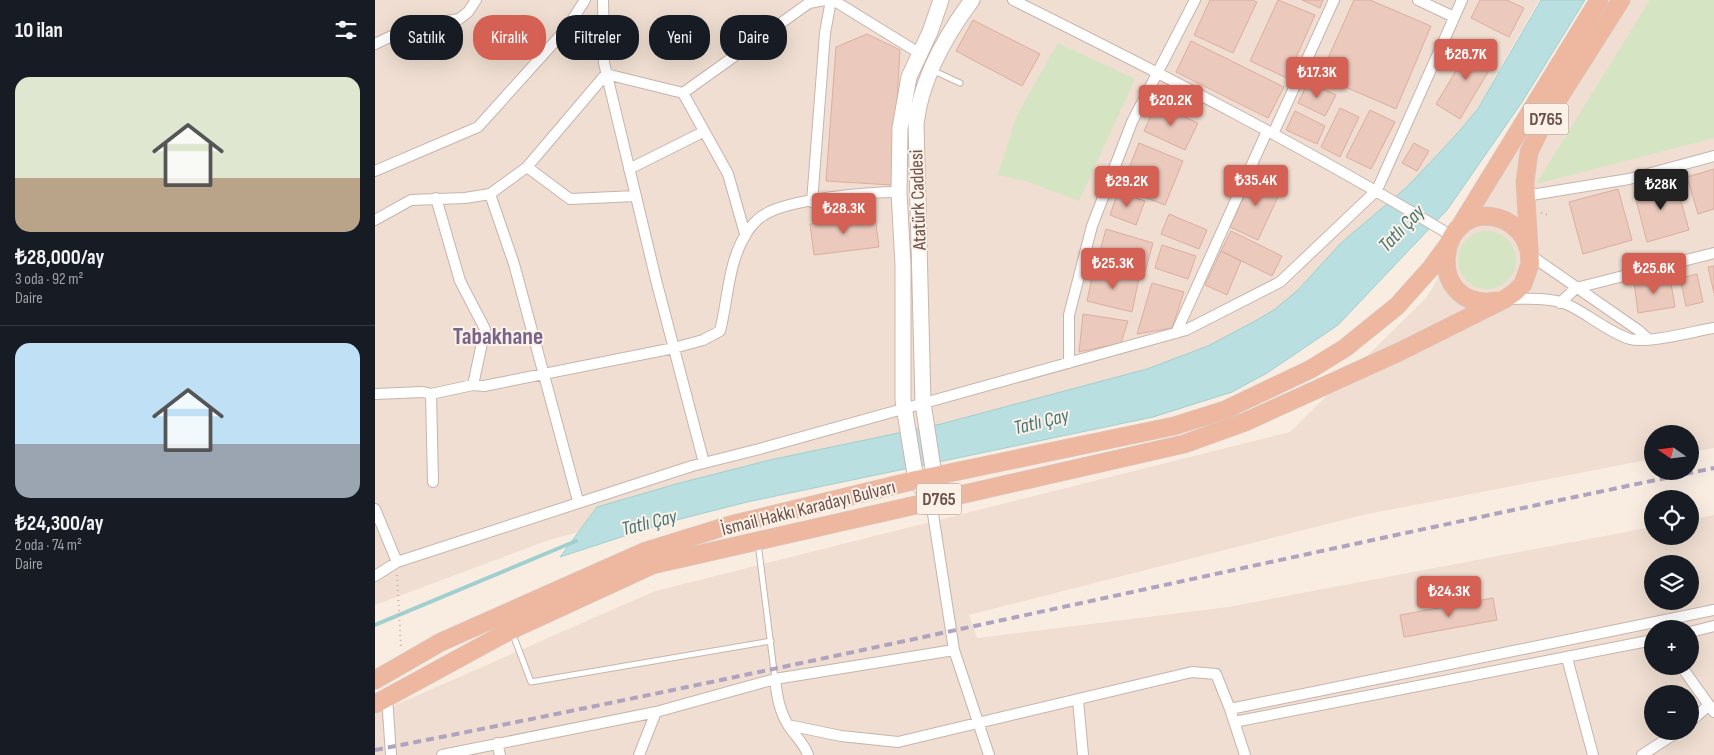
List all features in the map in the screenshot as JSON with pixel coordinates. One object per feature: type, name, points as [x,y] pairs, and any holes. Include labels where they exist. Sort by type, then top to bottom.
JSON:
[{"type":"highway","name":"İsmail Hakkı Karadayı Bulvarı","points":[[375,680],[441,642],[646,551],[730,526],[916,480],[1160,429],[1225,410],[1311,369],[1345,348],[1397,306],[1431,268],[1449,234],[1599,0]]},
{"type":"highway","name":"D765","points":[[1530,255],[1526,203],[1528,160],[1536,134],[1621,0]]},
{"type":"highway","points":[[1487,217],[1502,220],[1515,227],[1522,234],[1530,255],[1527,274],[1523,284],[1505,299],[1484,302],[1473,300],[1455,288],[1445,268],[1449,234],[1476,218],[1487,217]]},
{"type":"highway","name":"D765","points":[[381,701],[511,630],[652,565],[1192,442],[1253,418],[1399,352],[1505,299]]},
{"type":"main road","name":"Atatürk Caddesi","points":[[916,480],[903,394],[903,265],[899,192],[903,105],[909,77],[930,32],[941,0]]},
{"type":"main road","name":"Atatürk Caddesi","points":[[931,501],[934,476],[924,408],[917,114],[931,70],[950,32],[972,0]]},
{"type":"main road","points":[[916,480],[931,501]]},
{"type":"street","points":[[375,44],[397,33],[425,25],[459,19],[468,12],[476,0]]},
{"type":"street","points":[[375,171],[478,127],[567,28],[585,0]]},
{"type":"street","points":[[603,0],[604,63],[606,74],[704,463]]},
{"type":"street","points":[[683,93],[809,3],[825,0]]},
{"type":"street","points":[[812,202],[825,33],[832,0],[919,53]]},
{"type":"street","points":[[1013,0],[1159,73],[1270,132],[1377,190],[1449,234]]},
{"type":"street","points":[[1069,363],[1069,315],[1092,226],[1133,122],[1195,0]]},
{"type":"street","points":[[1176,333],[1334,0]]},
{"type":"street","points":[[1418,0],[1454,17]]},
{"type":"street","points":[[375,576],[397,562],[578,501],[704,463],[924,408],[1069,363],[1186,330],[1280,282],[1377,190],[1462,0]]},
{"type":"street","points":[[606,74],[683,93],[703,132],[711,140],[728,174],[745,234]]},
{"type":"street","points":[[375,220],[411,200],[465,198],[490,194],[527,167],[606,74]]},
{"type":"street","points":[[629,169],[703,132]]},
{"type":"street","points":[[1526,203],[1629,179],[1714,156]]},
{"type":"street","points":[[527,167],[570,199],[636,196]]},
{"type":"street","points":[[375,394],[423,392],[431,394],[473,385],[484,386],[674,348],[703,340],[720,331],[736,259],[745,234],[763,215],[780,208],[865,192],[899,192]]},
{"type":"street","points":[[490,194],[514,264],[578,501]]},
{"type":"street","points":[[436,198],[460,281],[485,329],[473,385]]},
{"type":"street","points":[[1560,303],[1576,288],[1714,252]]},
{"type":"street","points":[[1530,255],[1639,330],[1647,339]]},
{"type":"street","points":[[1505,299],[1535,298],[1566,304],[1594,322],[1631,339],[1647,339],[1714,328]]},
{"type":"street","points":[[431,394],[433,482]]},
{"type":"street","points":[[931,501],[953,650],[989,755]]},
{"type":"street","points":[[375,509],[397,562]]},
{"type":"street","points":[[1678,620],[1714,610]]},
{"type":"street","points":[[1699,630],[1714,626]]},
{"type":"street","points":[[1230,709],[1644,628]]},
{"type":"street","points":[[1234,722],[1644,642]]},
{"type":"street","points":[[442,755],[656,712],[775,679],[953,650]]},
{"type":"street","points":[[1567,658],[1593,755]]},
{"type":"street","points":[[788,724],[841,736],[898,742],[1192,672],[1215,674],[1230,709],[1245,755]]},
{"type":"street","points":[[1687,675],[1712,709],[1699,717]]},
{"type":"street","points":[[775,679],[777,702],[788,724],[805,746],[807,755]]},
{"type":"street","points":[[1078,700],[1083,755]]},
{"type":"street","points":[[381,701],[391,755]]},
{"type":"street","points":[[639,755],[656,712]]},
{"type":"street","points":[[1641,755],[1665,740]]},
{"type":"street","points":[[497,743],[499,755]]},
{"type":"lane","points":[[931,70],[960,83]]},
{"type":"lane","points":[[757,540],[775,679]]},
{"type":"lane","points":[[511,630],[531,682],[771,641]]},
{"type":"path","points":[[1526,203],[1549,215]]},
{"type":"path","points":[[397,574],[401,647]]},
{"type":"shaded area","points":[[375,0],[1539,0],[1444,166],[1251,345],[546,541],[375,605]]},
{"type":"shaded area","points":[[1601,0],[1714,0],[1714,448],[1699,450],[1699,425],[1644,425],[1644,461],[1363,515],[969,615],[977,638],[1228,607],[1644,529],[1644,545],[1699,545],[1699,518],[1714,515],[1714,755],[375,755],[375,714],[655,591],[1290,432],[1427,297]]},
{"type":"green space","points":[[1650,0],[1714,0],[1714,138],[1536,184]]},
{"type":"green space","points":[[1058,43],[1135,79],[1079,201],[1029,182],[998,175],[1016,117]]},
{"type":"green space","points":[[1487,231],[1503,236],[1511,244],[1516,260],[1511,276],[1503,284],[1487,289],[1471,284],[1463,276],[1458,260],[1463,244],[1471,236]]},
{"type":"water","points":[[1541,0],[1585,0],[1522,102],[1447,210],[1338,325],[1267,373],[1232,392],[1153,417],[747,502],[661,524],[560,557],[597,507],[770,460],[941,424],[1147,369],[1208,346],[1255,321],[1274,310],[1298,290],[1341,243],[1408,186],[1456,135],[1477,110]]},
{"type":"building","points":[[1210,0],[1252,0],[1257,2],[1233,53],[1194,35]]},
{"type":"building","points":[[1278,0],[1315,15],[1287,78],[1250,61]]},
{"type":"building","points":[[1302,0],[1323,0],[1320,8]]},
{"type":"building","points":[[1354,0],[1370,0],[1431,26],[1396,109],[1320,76]]},
{"type":"building","points":[[1480,0],[1507,0],[1524,8],[1509,37],[1471,18]]},
{"type":"building","points":[[973,20],[1040,54],[1022,86],[956,51]]},
{"type":"building","points":[[867,34],[900,50],[892,185],[826,181],[836,47]]},
{"type":"building","points":[[1191,41],[1284,87],[1268,118],[1176,72]]},
{"type":"building","points":[[1473,43],[1497,57],[1460,119],[1436,104]]},
{"type":"building","points":[[1308,82],[1336,95],[1325,116],[1298,103]]},
{"type":"building","points":[[1156,104],[1198,123],[1185,150],[1144,131]]},
{"type":"building","points":[[1340,108],[1359,117],[1340,157],[1321,147]]},
{"type":"building","points":[[1370,110],[1395,122],[1371,169],[1346,157]]},
{"type":"building","points":[[1295,111],[1325,126],[1317,144],[1286,130]]},
{"type":"building","points":[[1139,143],[1183,161],[1165,205],[1121,188]]},
{"type":"building","points":[[1414,143],[1429,151],[1417,171],[1402,163]]},
{"type":"building","points":[[1714,169],[1714,209],[1698,214],[1687,177]]},
{"type":"building","points":[[1253,175],[1282,188],[1258,240],[1230,227]]},
{"type":"building","points":[[1675,180],[1689,230],[1647,242],[1634,192]]},
{"type":"building","points":[[1618,189],[1632,240],[1583,254],[1569,202]]},
{"type":"building","points":[[1118,192],[1145,201],[1136,225],[1110,215]]},
{"type":"building","points":[[1169,214],[1207,230],[1199,249],[1161,234]]},
{"type":"building","points":[[875,216],[879,247],[814,255],[810,224]]},
{"type":"building","points":[[1106,229],[1153,243],[1145,272],[1098,258]]},
{"type":"building","points":[[1231,231],[1282,256],[1272,276],[1221,251]]},
{"type":"building","points":[[1162,245],[1196,256],[1188,279],[1155,268]]},
{"type":"building","points":[[1221,251],[1241,261],[1227,295],[1205,285]]},
{"type":"building","points":[[1714,266],[1714,293],[1708,267]]},
{"type":"building","points":[[1094,268],[1139,278],[1132,312],[1087,301]]},
{"type":"building","points":[[1697,274],[1703,302],[1686,306],[1680,278]]},
{"type":"building","points":[[1670,277],[1675,307],[1638,313],[1634,282]]},
{"type":"building","points":[[1152,283],[1184,292],[1172,328],[1137,334]]},
{"type":"building","points":[[1083,314],[1128,321],[1121,343],[1079,352]]},
{"type":"building","points":[[1493,598],[1497,620],[1404,637],[1400,615]]},
{"type":"waterway","name":"Tatlı Çay","points":[[375,625],[576,541]]},
{"type":"railway","points":[[375,750],[878,647],[1714,468]]},
{"type":"district","name":"Tabakhane","points":[[498,336]]}]
